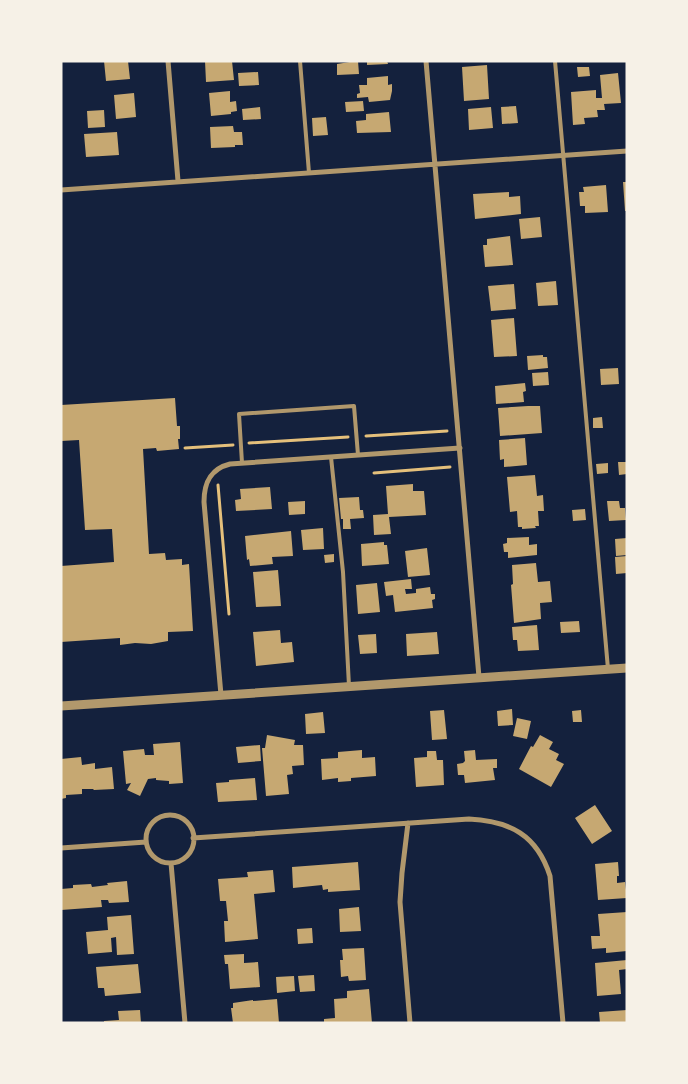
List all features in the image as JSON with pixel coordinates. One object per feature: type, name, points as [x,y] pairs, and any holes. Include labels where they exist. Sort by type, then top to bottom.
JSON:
[{"type":"street","points":[[168,61],[178,181]]},
{"type":"street","points":[[426,61],[479,678]]},
{"type":"street","points":[[61,190],[627,151]]},
{"type":"street","points":[[221,695],[204,502],[209,476],[222,466],[242,463],[460,448]]},
{"type":"street","points":[[61,706],[627,668]]},
{"type":"street","points":[[172,816],[186,822],[190,827],[193,838],[189,853],[182,860],[171,863],[158,860],[152,855],[146,842],[147,832],[151,825],[162,817],[172,816]]},
{"type":"street","points":[[193,838],[469,819],[486,820],[514,828],[526,837],[541,855],[550,876],[563,1023]]},
{"type":"street","points":[[408,823],[400,902],[410,1023]]},
{"type":"street","points":[[61,848],[146,842]]},
{"type":"street","points":[[171,863],[185,1023]]},
{"type":"lane","points":[[300,61],[309,172]]},
{"type":"lane","points":[[556,61],[608,669]]},
{"type":"lane","points":[[242,463],[239,414],[354,406],[358,455]]},
{"type":"lane","points":[[331,457],[343,572],[349,687]]},
{"type":"path","points":[[185,448],[458,430]]},
{"type":"path","points":[[374,472],[461,467]]},
{"type":"path","points":[[217,469],[229,614]]},
{"type":"building","points":[[104,61],[128,61],[130,79],[106,81]]},
{"type":"building","points":[[205,61],[232,61],[234,80],[206,82]]},
{"type":"building","points":[[358,61],[359,74],[337,75],[337,64]]},
{"type":"building","points":[[367,61],[387,61],[388,64],[367,65]]},
{"type":"building","points":[[487,65],[489,99],[464,101],[462,67]]},
{"type":"building","points":[[577,67],[589,67],[590,76],[578,77]]},
{"type":"building","points":[[258,72],[259,85],[239,86],[238,73]]},
{"type":"building","points":[[618,73],[621,103],[604,104],[605,110],[597,110],[598,117],[584,118],[585,124],[573,125],[571,92],[596,90],[596,98],[602,98],[600,75]]},
{"type":"building","points":[[388,76],[388,85],[392,84],[390,100],[369,102],[368,97],[357,98],[357,94],[360,93],[359,85],[367,85],[367,78]]},
{"type":"building","points":[[230,91],[230,102],[236,101],[237,111],[231,112],[231,114],[211,116],[209,93]]},
{"type":"building","points":[[134,93],[136,117],[116,119],[114,95]]},
{"type":"building","points":[[363,101],[364,111],[346,112],[345,102]]},
{"type":"building","points":[[516,106],[518,123],[502,124],[501,107]]},
{"type":"building","points":[[260,107],[261,119],[243,120],[242,109]]},
{"type":"building","points":[[491,107],[493,128],[469,130],[468,109]]},
{"type":"building","points":[[104,110],[105,127],[88,128],[87,111]]},
{"type":"building","points":[[389,112],[391,132],[357,133],[356,121],[366,120],[366,114]]},
{"type":"building","points":[[326,117],[328,135],[313,136],[312,118]]},
{"type":"building","points":[[233,126],[234,132],[242,132],[243,145],[211,148],[210,127]]},
{"type":"building","points":[[117,132],[119,155],[86,157],[84,134]]},
{"type":"building","points":[[623,182],[627,182],[627,211],[625,211]]},
{"type":"building","points":[[606,185],[608,212],[585,213],[585,206],[580,206],[579,192],[584,192],[583,187]]},
{"type":"building","points":[[509,192],[509,197],[520,196],[521,214],[475,219],[473,194]]},
{"type":"building","points":[[540,217],[542,237],[521,239],[519,219]]},
{"type":"building","points":[[510,236],[513,265],[485,267],[483,245],[487,245],[487,239]]},
{"type":"building","points":[[556,281],[558,305],[538,306],[536,283]]},
{"type":"building","points":[[514,284],[516,309],[491,311],[488,286]]},
{"type":"building","points":[[514,318],[517,356],[494,357],[491,320]]},
{"type":"building","points":[[543,355],[543,357],[547,357],[548,368],[528,370],[527,356]]},
{"type":"building","points":[[618,368],[619,384],[601,385],[600,369]]},
{"type":"building","points":[[548,372],[549,385],[533,386],[532,373]]},
{"type":"building","points":[[525,383],[526,391],[523,392],[524,402],[496,404],[495,386]]},
{"type":"building","points":[[175,398],[177,426],[180,426],[179,449],[157,451],[156,448],[143,449],[149,554],[165,553],[166,560],[182,559],[182,565],[189,564],[193,631],[168,632],[168,641],[151,644],[135,643],[120,645],[120,638],[61,642],[61,566],[114,562],[112,529],[85,530],[79,440],[61,441],[61,405]]},
{"type":"building","points":[[540,406],[542,433],[500,436],[498,408]]},
{"type":"building","points":[[602,417],[603,428],[593,428],[593,418]]},
{"type":"building","points":[[525,438],[527,465],[504,467],[504,459],[500,460],[499,440]]},
{"type":"building","points":[[618,462],[627,462],[627,474],[619,475]]},
{"type":"building","points":[[608,463],[608,473],[597,474],[596,464]]},
{"type":"building","points":[[535,475],[537,496],[543,495],[544,511],[538,511],[539,526],[522,529],[522,527],[518,527],[517,511],[510,512],[507,477]]},
{"type":"building","points":[[413,484],[413,491],[424,491],[426,515],[389,517],[391,534],[374,535],[373,515],[388,514],[386,486]]},
{"type":"building","points":[[270,487],[272,509],[236,511],[235,500],[241,499],[240,489]]},
{"type":"building","points":[[359,497],[360,510],[363,510],[364,518],[350,519],[351,529],[343,529],[339,498]]},
{"type":"building","points":[[305,501],[305,514],[289,515],[288,502]]},
{"type":"building","points":[[607,501],[619,501],[620,508],[625,508],[626,520],[609,521]]},
{"type":"building","points":[[585,509],[586,520],[573,521],[572,510]]},
{"type":"building","points":[[323,528],[324,549],[303,550],[301,530]]},
{"type":"building","points":[[291,531],[293,556],[272,557],[273,564],[250,566],[249,559],[247,560],[245,536]]},
{"type":"building","points":[[529,537],[529,545],[537,544],[537,555],[508,558],[508,552],[504,552],[503,544],[507,543],[507,538]]},
{"type":"building","points":[[627,538],[627,555],[616,556],[615,539]]},
{"type":"building","points":[[384,542],[384,545],[387,545],[389,564],[362,566],[361,544]]},
{"type":"building","points":[[427,548],[430,575],[408,577],[405,551]]},
{"type":"building","points":[[334,554],[334,562],[325,563],[324,555]]},
{"type":"building","points":[[627,556],[627,573],[616,574],[615,557]]},
{"type":"building","points":[[536,563],[538,582],[550,581],[552,602],[540,603],[541,619],[514,623],[511,585],[513,584],[512,565]]},
{"type":"building","points":[[278,570],[281,606],[256,607],[253,572]]},
{"type":"building","points":[[411,579],[412,589],[405,589],[406,594],[416,593],[416,589],[430,587],[431,594],[435,594],[435,599],[432,600],[433,608],[395,612],[393,595],[386,596],[384,582]]},
{"type":"building","points":[[377,583],[380,612],[358,614],[356,585]]},
{"type":"building","points":[[579,621],[580,632],[561,633],[560,622]]},
{"type":"building","points":[[537,625],[539,650],[518,651],[517,640],[513,640],[512,627]]},
{"type":"building","points":[[280,630],[281,643],[292,642],[294,662],[256,666],[253,632]]},
{"type":"building","points":[[437,632],[439,654],[407,656],[406,634]]},
{"type":"building","points":[[376,634],[377,653],[360,654],[358,635]]},
{"type":"building","points":[[512,709],[513,725],[498,726],[497,711]]},
{"type":"building","points":[[444,710],[447,739],[432,740],[430,711]]},
{"type":"building","points":[[581,710],[582,722],[573,722],[572,711]]},
{"type":"building","points":[[323,712],[325,733],[306,734],[305,714]]},
{"type":"building","points":[[517,718],[531,721],[527,739],[513,736]]},
{"type":"building","points":[[267,735],[295,740],[294,745],[303,745],[304,765],[292,766],[293,774],[287,775],[289,794],[266,796],[262,748],[265,748]]},
{"type":"building","points":[[540,735],[553,742],[549,749],[559,754],[556,760],[564,764],[551,787],[519,769],[531,746],[533,747]]},
{"type":"building","points":[[180,742],[183,783],[169,784],[169,781],[156,780],[156,778],[148,779],[140,796],[127,790],[131,783],[126,784],[123,751],[144,749],[145,755],[154,755],[153,744]]},
{"type":"building","points":[[260,745],[261,761],[238,763],[236,747]]},
{"type":"building","points":[[362,750],[362,758],[375,757],[376,776],[351,778],[351,781],[338,782],[338,778],[322,780],[321,759],[338,758],[338,752]]},
{"type":"building","points":[[475,750],[476,760],[497,759],[497,768],[493,768],[495,780],[465,783],[464,775],[458,775],[457,764],[465,761],[464,751]]},
{"type":"building","points":[[427,751],[436,751],[437,760],[443,760],[444,785],[416,787],[414,758],[427,757]]},
{"type":"building","points":[[81,757],[82,765],[95,763],[95,769],[112,767],[114,789],[82,789],[82,794],[66,795],[66,798],[61,799],[61,759]]},
{"type":"building","points":[[255,778],[257,800],[218,802],[216,783]]},
{"type":"building","points":[[595,805],[612,831],[592,844],[575,818]]},
{"type":"building","points":[[358,862],[360,890],[328,892],[328,889],[323,890],[322,885],[293,888],[292,867]]},
{"type":"building","points":[[618,862],[619,876],[617,876],[617,883],[625,882],[627,898],[598,900],[595,864]]},
{"type":"building","points":[[273,870],[275,892],[254,894],[258,939],[225,942],[224,921],[228,921],[226,901],[220,901],[218,879],[248,877],[247,872]]},
{"type":"building","points":[[127,881],[129,902],[109,903],[108,900],[101,900],[102,907],[61,910],[61,889],[73,888],[73,885],[91,884],[92,887]]},
{"type":"building","points":[[359,907],[361,931],[340,932],[339,909]]},
{"type":"building","points":[[627,912],[627,951],[606,953],[606,948],[592,949],[591,936],[600,936],[598,914]]},
{"type":"building","points":[[131,915],[134,954],[117,955],[116,937],[111,938],[112,952],[88,954],[86,932],[108,930],[107,917]]},
{"type":"building","points":[[312,928],[313,943],[298,944],[297,929]]},
{"type":"building","points":[[364,948],[366,980],[349,981],[348,976],[341,977],[340,960],[343,960],[342,949]]},
{"type":"building","points":[[244,954],[244,963],[258,962],[260,987],[230,989],[228,964],[225,964],[224,955]]},
{"type":"building","points":[[627,960],[627,969],[619,970],[621,994],[597,996],[595,963]]},
{"type":"building","points":[[138,964],[141,993],[105,996],[104,988],[98,988],[96,967]]},
{"type":"building","points":[[314,975],[315,991],[300,992],[298,976]]},
{"type":"building","points":[[294,976],[295,991],[277,993],[276,977]]},
{"type":"building","points":[[369,989],[372,1023],[324,1023],[324,1019],[335,1018],[334,999],[347,998],[347,991]]},
{"type":"building","points":[[277,999],[279,1023],[233,1023],[231,1008],[233,1008],[233,1003]]},
{"type":"building","points":[[140,1010],[141,1023],[104,1023],[104,1021],[119,1020],[118,1011]]},
{"type":"building","points":[[627,1010],[627,1023],[600,1023],[599,1012]]}]
